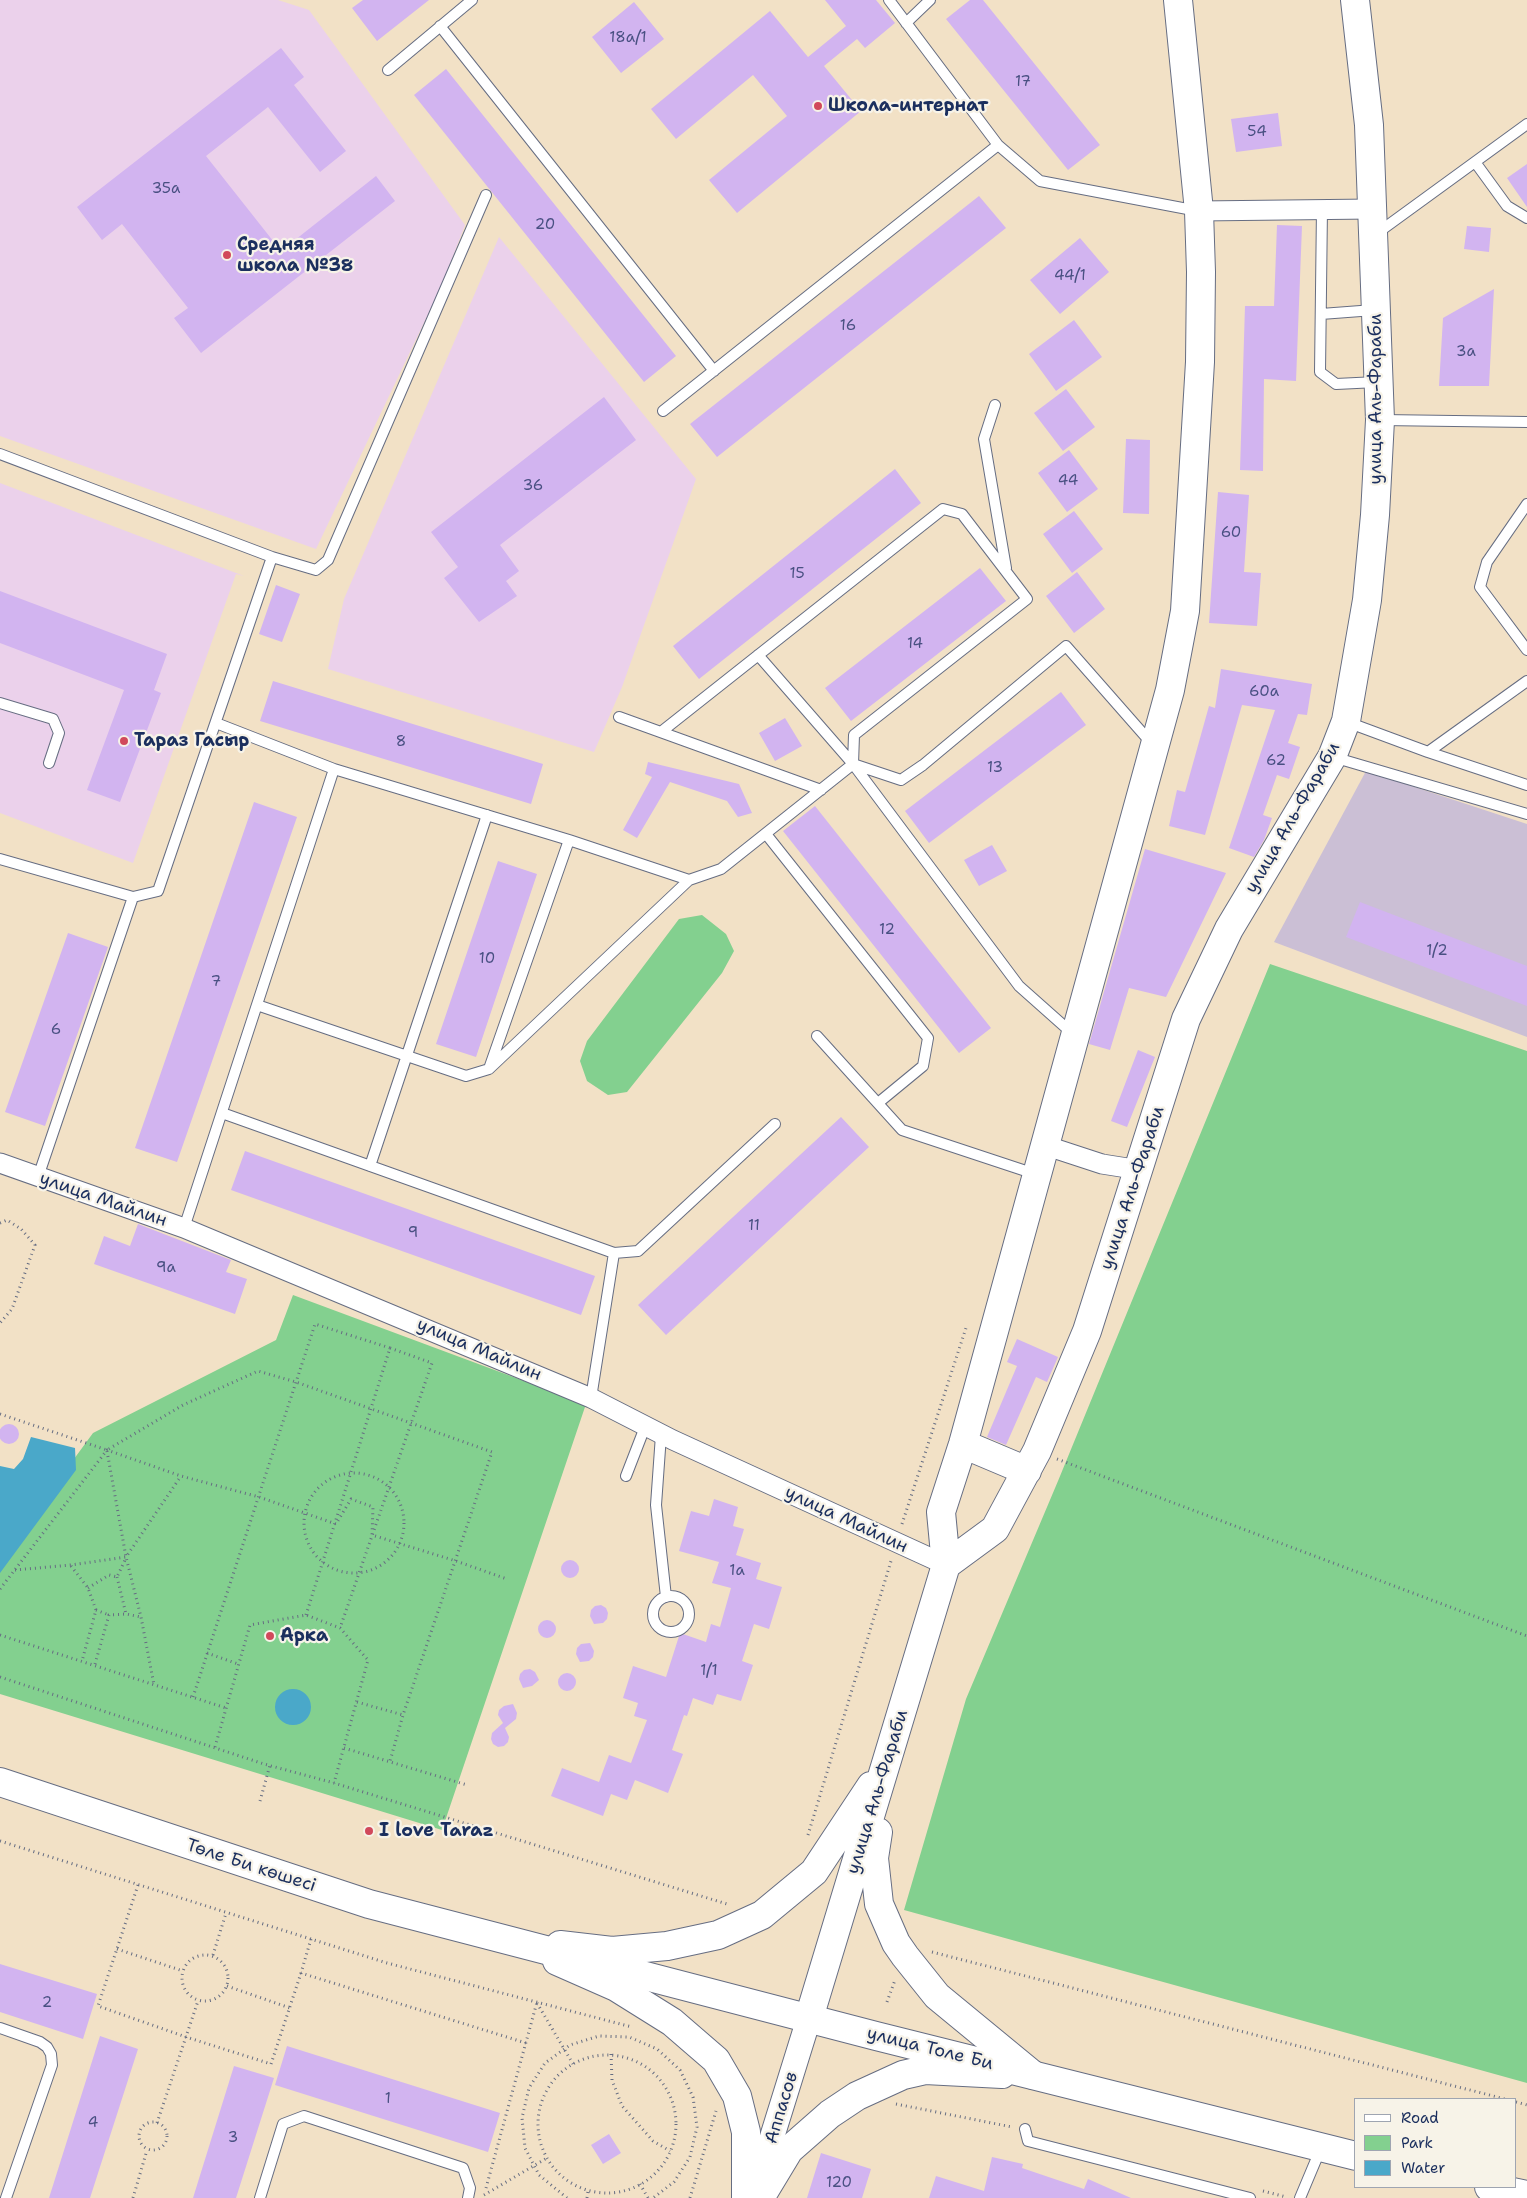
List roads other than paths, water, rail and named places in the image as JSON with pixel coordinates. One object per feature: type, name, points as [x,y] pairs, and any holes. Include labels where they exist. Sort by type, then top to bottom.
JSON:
[{"type":"main road","name":"улица Аль-Фараби","points":[[809,2018],[946,1565],[941,1512],[963,1444],[1153,746],[1170,690],[1185,611],[1200,362],[1200,211],[1178,0]]},
{"type":"main road","name":"улица Аль-Фараби","points":[[946,1565],[995,1529],[1032,1461],[1087,1331],[1191,1010],[1229,929],[1332,756],[1346,721],[1367,600],[1375,515],[1380,420],[1370,125],[1356,0]]},
{"type":"main road","points":[[963,1444],[1032,1461]]},
{"type":"main road","points":[[506,1939],[612,1951],[667,1946],[718,1935],[762,1915],[814,1872],[889,1757]]},
{"type":"main road","points":[[889,1757],[874,1858],[879,1904],[896,1943],[937,1996],[1033,2075]]},
{"type":"main road","name":"Төле Би көшесі","points":[[0,1782],[369,1904],[506,1939]]},
{"type":"main road","points":[[506,1939],[616,1987],[672,2022],[716,2060],[737,2096],[746,2132],[746,2198]]},
{"type":"main road","name":"улица Толе Би","points":[[506,1939],[809,2018],[1354,2156]]},
{"type":"main road","points":[[760,2198],[789,2150],[830,2114],[850,2101],[895,2079],[925,2070],[1033,2075]]},
{"type":"main road","points":[[1493,2188],[1527,2195]]},
{"type":"street","points":[[1200,211],[1322,208],[1372,209]]},
{"type":"street","points":[[1044,1145],[1102,1164],[1140,1170]]},
{"type":"street","name":"улица Майлин","points":[[0,1164],[184,1228],[591,1398],[653,1431],[946,1565]]},
{"type":"street","name":"Аппасов","points":[[754,2198],[809,2018]]},
{"type":"lane","points":[[388,70],[472,0]]},
{"type":"lane","points":[[889,0],[998,145],[1040,181],[1200,211]]},
{"type":"lane","points":[[906,23],[930,0]]},
{"type":"lane","points":[[440,26],[714,371]]},
{"type":"lane","points":[[1374,236],[1527,124]]},
{"type":"lane","points":[[663,411],[998,145]]},
{"type":"lane","points":[[1475,162],[1507,206],[1527,218]]},
{"type":"lane","points":[[0,454],[272,557],[316,570],[328,560],[486,195]]},
{"type":"lane","points":[[1322,208],[1320,372],[1336,384],[1378,382]]},
{"type":"lane","points":[[1321,314],[1376,310]]},
{"type":"lane","points":[[996,404],[984,439],[1006,572]]},
{"type":"lane","points":[[1380,420],[1527,422]]},
{"type":"lane","points":[[1527,504],[1487,562],[1480,587],[1527,650]]},
{"type":"lane","points":[[257,1005],[466,1076],[489,1069],[689,880],[722,870],[853,764],[854,735],[1027,599],[962,514],[943,509],[661,732]]},
{"type":"lane","points":[[0,859],[133,897],[158,891],[272,557]]},
{"type":"lane","points":[[853,764],[901,780],[923,765],[1066,646],[1153,746]]},
{"type":"lane","points":[[758,655],[853,764],[1019,986],[1074,1034]]},
{"type":"lane","points":[[1428,752],[1527,681]]},
{"type":"lane","points":[[0,703],[53,719],[59,733],[49,763]]},
{"type":"lane","points":[[619,717],[822,790]]},
{"type":"lane","points":[[1346,721],[1428,752],[1527,785]]},
{"type":"lane","points":[[216,722],[334,769],[569,840],[689,880]]},
{"type":"lane","points":[[1332,756],[1527,814]]},
{"type":"lane","points":[[184,1228],[334,769]]},
{"type":"lane","points":[[370,1166],[405,1055],[487,815]]},
{"type":"lane","points":[[766,834],[928,1038],[923,1066],[878,1103]]},
{"type":"lane","points":[[489,1069],[569,840]]},
{"type":"lane","points":[[38,1177],[133,897]]},
{"type":"lane","points":[[817,1036],[902,1130],[1036,1175]]},
{"type":"lane","points":[[222,1113],[614,1253],[638,1251],[775,1124]]},
{"type":"lane","points":[[591,1398],[614,1253]]},
{"type":"lane","points":[[626,1476],[653,1431]]},
{"type":"lane","points":[[653,1431],[656,1505],[666,1597]]},
{"type":"lane","points":[[0,2028],[40,2042],[47,2047],[51,2054],[52,2065],[6,2198]]},
{"type":"lane","points":[[260,2198],[283,2124],[304,2116],[463,2168],[470,2188],[468,2198]]},
{"type":"lane","points":[[1025,2129],[1028,2141],[1231,2196],[1250,2198]]},
{"type":"lane","points":[[1300,2198],[1321,2148]]},
{"type":"water","points":[[31,1437],[75,1448],[76,1470],[0,1573],[0,1466],[14,1469],[23,1459]]},
{"type":"water","points":[[293,1689],[305,1695],[311,1707],[305,1719],[293,1725],[281,1719],[275,1707],[281,1695]]},
{"type":"place","name":"Школа-интернат","points":[[818,106]]},
{"type":"place","name":"Средняя школа №38","points":[[227,255]]},
{"type":"place","name":"Тараз Гасыр","points":[[124,741]]},
{"type":"place","name":"Арка","points":[[270,1636]]},
{"type":"place","name":"I love Taraz","points":[[369,1831]]}]
